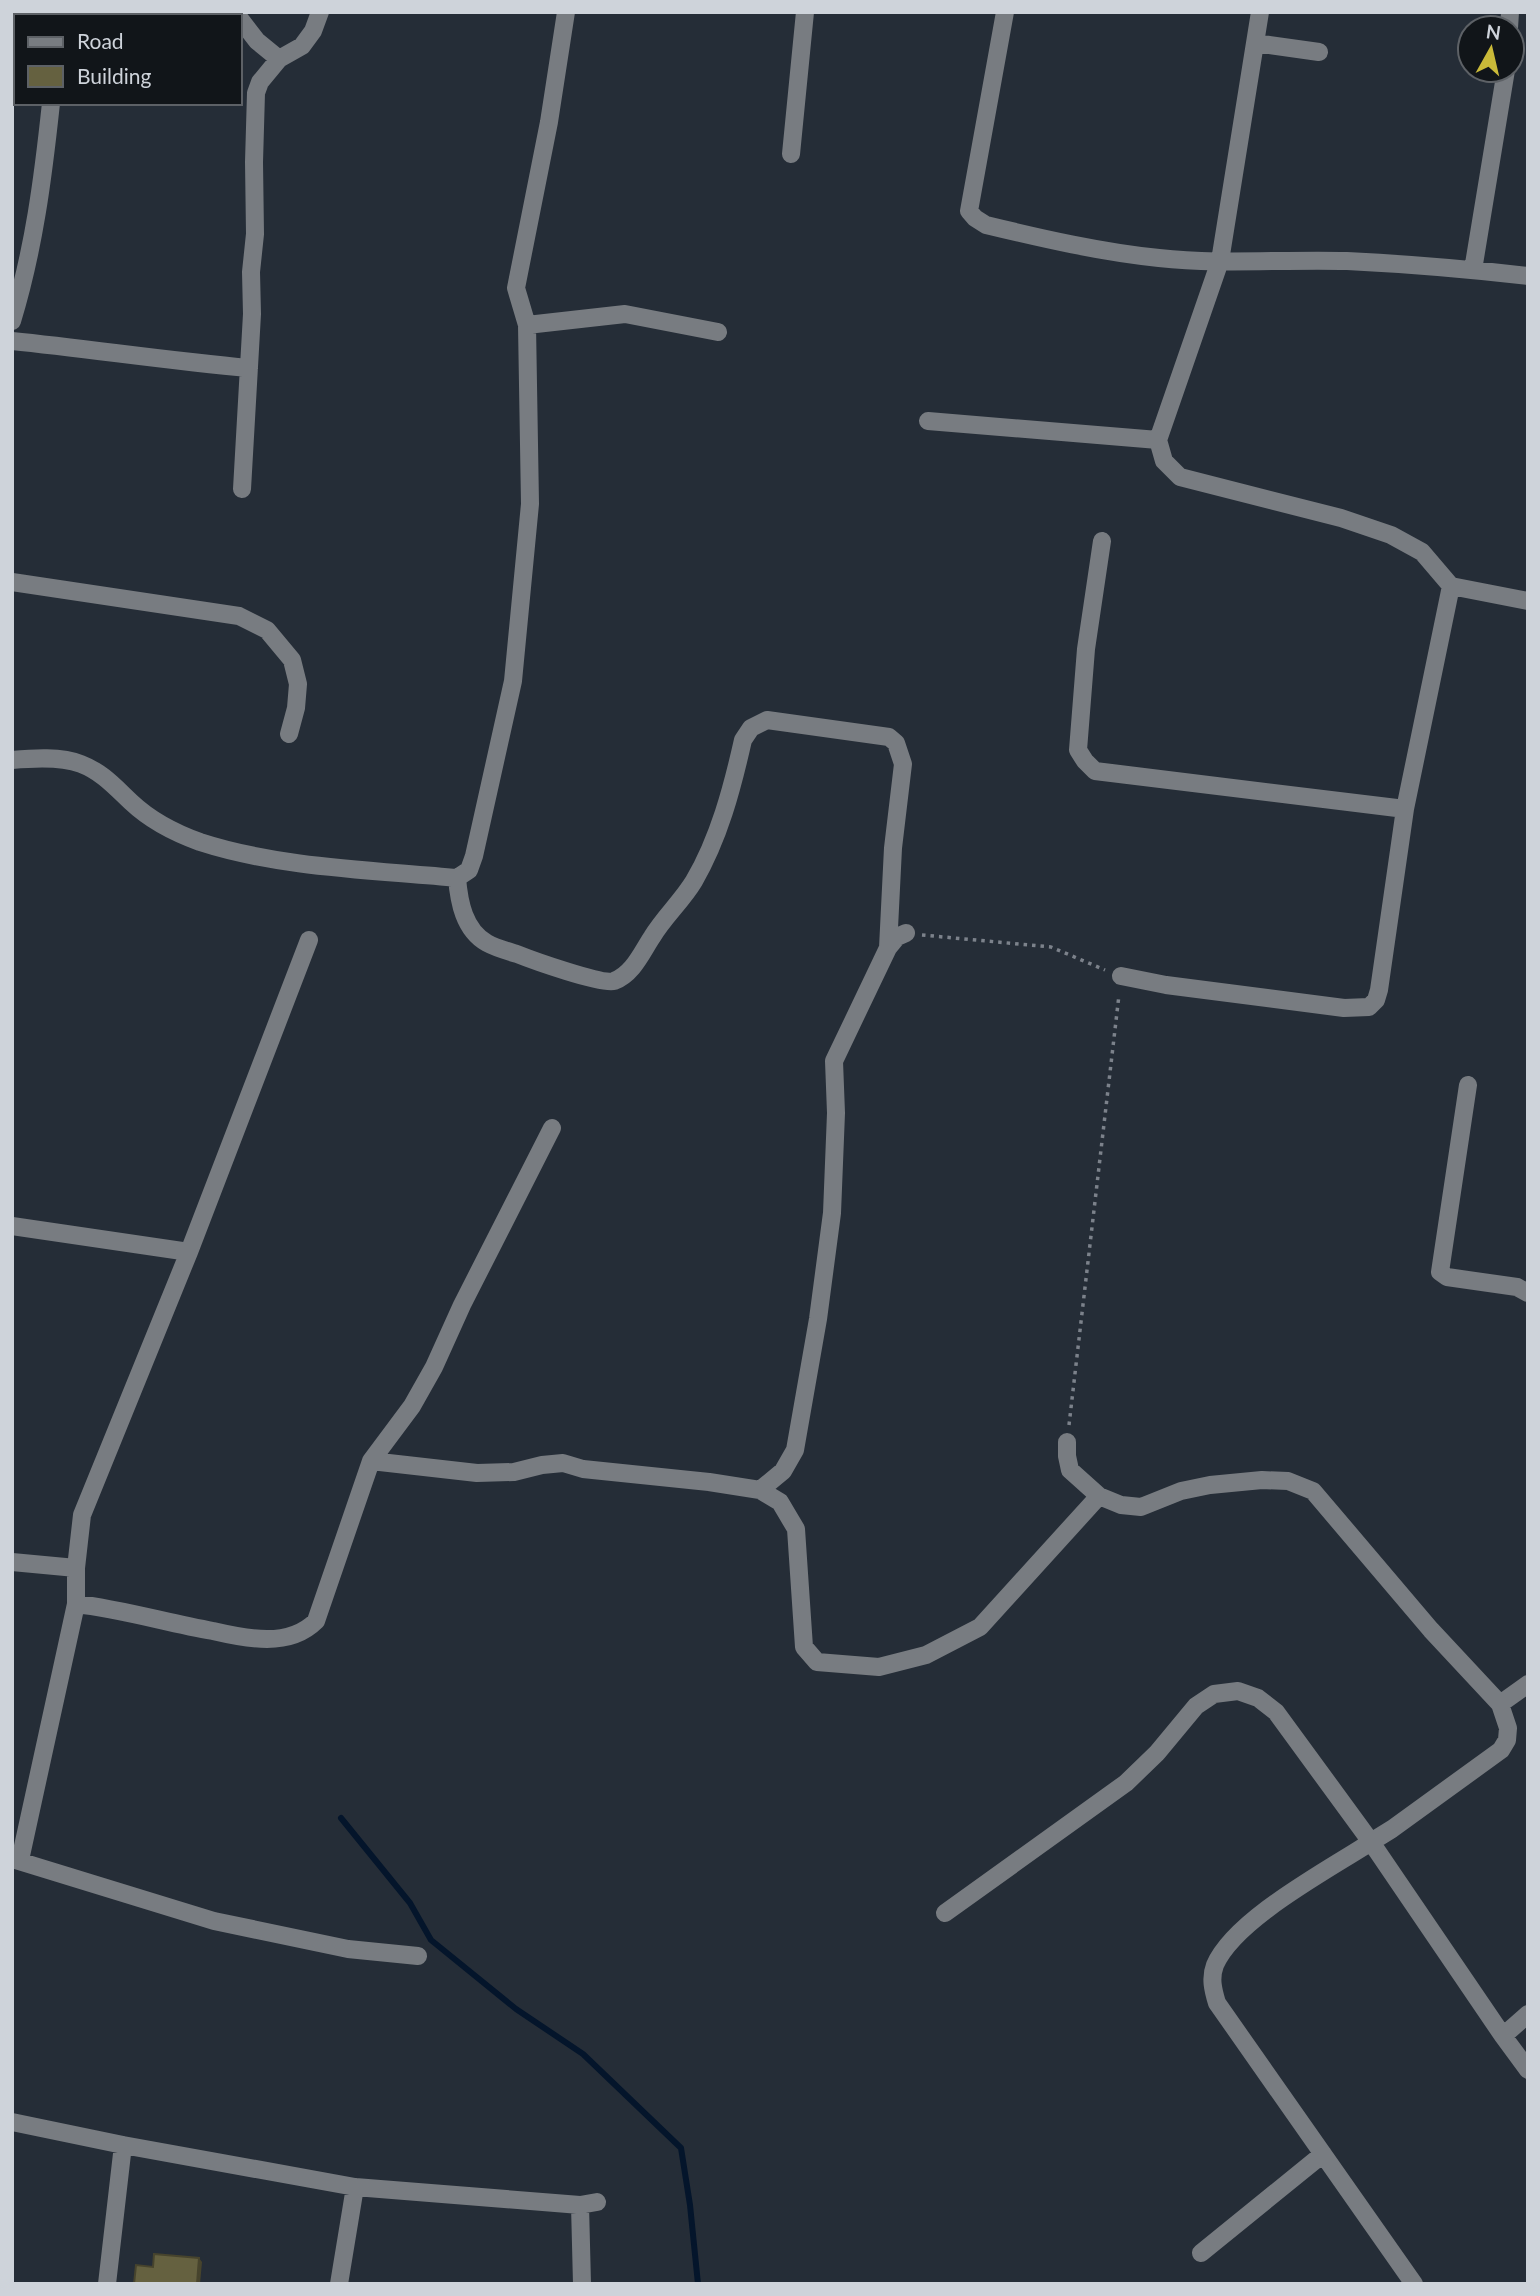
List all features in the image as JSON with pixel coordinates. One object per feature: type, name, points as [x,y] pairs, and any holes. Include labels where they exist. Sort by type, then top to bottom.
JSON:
[{"type":"street","points":[[160,14],[206,12]]},
{"type":"street","points":[[242,489],[255,234],[256,93],[260,82],[279,59],[302,46],[313,31],[320,12]]},
{"type":"street","points":[[12,760],[45,759],[80,763],[107,778],[152,819],[175,832],[224,849],[287,862],[457,878],[469,870],[513,681],[530,504],[527,325],[516,288],[551,109],[566,12]]},
{"type":"street","points":[[791,154],[805,12]]},
{"type":"street","points":[[1005,12],[969,211],[986,225],[1101,251],[1161,258],[1346,261],[1528,276]]},
{"type":"street","points":[[1260,12],[1220,261],[1158,440],[1164,461],[1180,477],[1341,519],[1391,535],[1422,552],[1451,586],[1528,601]]},
{"type":"street","points":[[242,22],[257,41],[279,59]]},
{"type":"street","points":[[1255,43],[1319,52]]},
{"type":"street","points":[[1473,270],[1504,84]]},
{"type":"street","points":[[12,321],[26,276],[40,200],[51,105]]},
{"type":"street","points":[[527,325],[625,314],[718,332]]},
{"type":"street","points":[[12,341],[249,368]]},
{"type":"street","points":[[928,421],[1158,440]]},
{"type":"street","points":[[1102,541],[1086,649],[1078,750],[1084,761],[1095,771],[1405,809]]},
{"type":"street","points":[[12,582],[239,616],[267,630],[292,660],[298,684],[296,708],[289,734]]},
{"type":"street","points":[[1121,976],[1166,985],[1358,1009],[1368,1007],[1376,1000],[1405,809],[1451,586]]},
{"type":"street","points":[[457,878],[459,899],[469,927],[487,943],[586,976],[614,981],[633,967],[653,935],[693,882],[720,825],[743,740],[751,728],[767,720],[889,737],[896,743],[903,764],[893,848],[888,948]]},
{"type":"street","points":[[760,1490],[783,1471],[796,1450],[832,1213],[836,1113],[834,1061],[888,948],[897,937],[906,933]]},
{"type":"street","points":[[309,940],[189,1252],[82,1515],[76,1568],[76,1604],[16,1860],[214,1921],[348,1950],[418,1956]]},
{"type":"street","points":[[1468,1086],[1440,1272],[1447,1277],[1524,1289]]},
{"type":"street","points":[[76,1604],[108,1607],[237,1636],[267,1639],[307,1630],[316,1621],[371,1461],[412,1406],[434,1367],[552,1128]]},
{"type":"street","points":[[12,1226],[189,1252]]},
{"type":"street","points":[[1067,1442],[1070,1470],[1099,1496],[1121,1505],[1141,1507],[1191,1489],[1262,1480],[1288,1481],[1313,1491],[1431,1630],[1500,1704],[1508,1728],[1507,1740],[1501,1750],[1392,1829],[1244,1927],[1225,1948],[1214,1967],[1212,1985],[1217,2003],[1414,2284]]},
{"type":"street","points":[[371,1461],[477,1473],[514,1472],[542,1465],[563,1464],[583,1469],[760,1490],[780,1502],[796,1528],[804,1647],[817,1662],[879,1667],[926,1655],[980,1627],[1099,1496]]},
{"type":"street","points":[[12,1562],[76,1568]]},
{"type":"street","points":[[1500,1704],[1528,1684]]},
{"type":"street","points":[[945,1913],[1126,1783],[1196,1706],[1214,1694],[1238,1691],[1258,1698],[1276,1713],[1371,1842],[1528,2070]]},
{"type":"street","points":[[1503,2036],[1528,2014]]},
{"type":"street","points":[[12,2122],[122,2145],[355,2187],[589,2203],[582,2284]]},
{"type":"street","points":[[107,2284],[122,2145]]},
{"type":"street","points":[[1202,2253],[1323,2154]]},
{"type":"street","points":[[339,2284],[355,2187]]},
{"type":"path","points":[[906,933],[1051,947],[1121,976],[1067,1442]]},
{"type":"building","points":[[154,2254],[199,2258],[197,2284],[134,2284],[136,2265],[153,2267]]},
{"type":"waterway","points":[[341,1818],[410,1903],[431,1940],[516,2009],[583,2054],[681,2148],[698,2284]]}]
